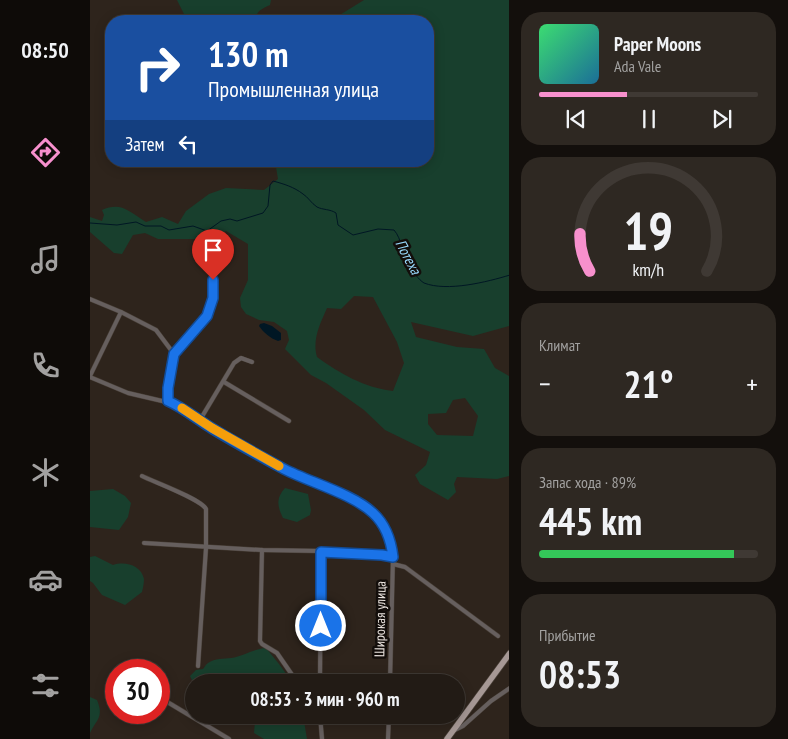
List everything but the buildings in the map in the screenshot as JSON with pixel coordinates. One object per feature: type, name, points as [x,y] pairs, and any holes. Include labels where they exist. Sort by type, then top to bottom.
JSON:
[{"type":"main road","points":[[447,739],[509,653]]},
{"type":"street","points":[[121,312],[90,376],[139,396],[168,401],[168,388],[174,354],[207,316],[213,298],[213,280]]},
{"type":"street","points":[[90,300],[121,312],[156,330],[174,354]]},
{"type":"street","points":[[200,420],[237,360],[246,359],[252,362]]},
{"type":"street","points":[[224,382],[290,421]]},
{"type":"street","name":"Широкая улица","points":[[168,401],[240,445],[286,470],[350,498],[371,511],[383,525],[393,557],[390,674]]},
{"type":"street","points":[[142,476],[205,506],[206,548],[198,666]]},
{"type":"street","points":[[144,544],[393,557]]},
{"type":"street","points":[[262,550],[260,641],[277,653],[291,674]]},
{"type":"street","points":[[320,674],[321,552]]},
{"type":"street","points":[[393,564],[405,567],[498,636]]},
{"type":"street","points":[[453,731],[463,726],[509,688]]},
{"type":"street","points":[[170,704],[229,739]]},
{"type":"street","points":[[321,724],[322,739]]},
{"type":"street","points":[[388,739],[389,724]]},
{"type":"green space","points":[[177,0],[271,0],[270,5],[262,9],[257,15],[184,14]]},
{"type":"green space","points":[[364,0],[509,0],[509,326],[473,336],[411,322],[416,337],[457,347],[484,349],[495,368],[509,376],[509,476],[497,479],[457,477],[454,484],[456,492],[448,500],[420,484],[415,475],[426,465],[430,452],[385,430],[364,410],[326,383],[311,375],[285,349],[289,340],[287,331],[274,322],[259,320],[246,314],[241,307],[240,298],[248,280],[248,244],[226,231],[215,236],[194,239],[158,239],[145,233],[133,235],[122,254],[114,253],[90,232],[90,217],[102,221],[104,215],[102,210],[109,208],[120,207],[130,211],[146,222],[162,217],[178,224],[186,211],[209,194],[226,188],[264,190],[278,179],[276,167],[434,167],[434,15],[340,15]],"holes":[[[354,296],[373,297],[397,342],[404,363],[393,391],[372,387],[353,379],[317,357],[316,338],[327,308],[341,309]],[[465,398],[478,416],[473,436],[437,435],[428,424],[428,414],[446,413],[453,400]]]},
{"type":"green space","points":[[285,488],[308,494],[310,515],[297,522],[283,518],[278,502]]},
{"type":"green space","points":[[113,489],[125,496],[131,503],[128,517],[119,530],[90,527],[90,491]]},
{"type":"green space","points":[[95,556],[113,565],[127,564],[140,570],[144,579],[142,592],[125,605],[102,595],[90,581],[90,557]]},
{"type":"green space","points":[[266,648],[286,674],[192,674],[196,670],[203,669],[214,660],[236,657]]},
{"type":"green space","points":[[90,697],[97,700],[100,714],[90,733]]},
{"type":"green space","points":[[255,724],[304,724],[307,739],[264,739],[254,733]]},
{"type":"water","points":[[264,323],[281,333],[281,340],[275,340],[265,333],[259,326]]},
{"type":"waterway","name":"Потеха","points":[[90,223],[117,225],[136,222],[145,226],[161,226],[169,230],[193,226],[207,231],[221,221],[230,219],[237,221],[263,213],[268,206],[270,185],[273,181],[296,189],[317,207],[336,213],[338,225],[353,235],[378,229],[394,230],[410,267],[424,283],[433,286],[455,286],[479,283],[509,275]]},
{"type":"slow traffic","points":[[182,408],[240,445],[279,466]]},
{"type":"route","points":[[213,280],[213,298],[207,316],[174,354],[169,376],[168,401],[240,445],[286,470],[363,505],[377,516],[390,541],[393,557],[321,552],[321,626]]}]
